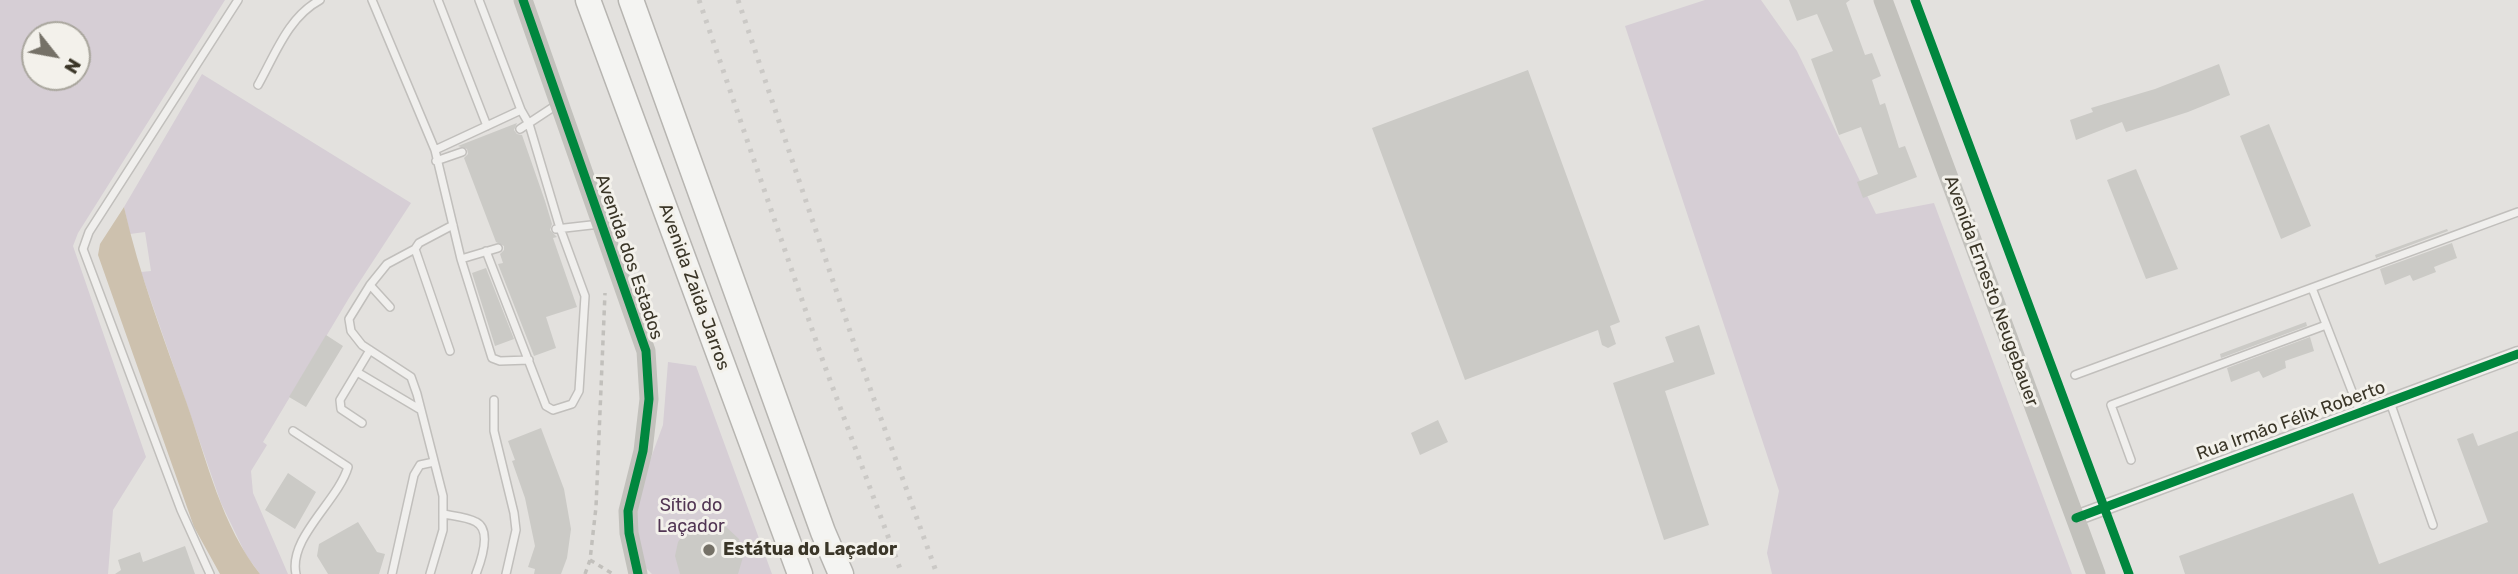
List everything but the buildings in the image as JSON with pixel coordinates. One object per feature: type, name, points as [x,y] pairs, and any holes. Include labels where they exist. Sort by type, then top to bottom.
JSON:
[{"type":"highway","name":"Avenida Zaida Jarros","points":[[588,0],[800,574]]},
{"type":"highway","points":[[631,0],[823,532],[841,574]]},
{"type":"main road","name":"Avenida dos Estados","points":[[523,0],[646,351],[649,399],[643,451],[628,511],[629,533],[638,574]]},
{"type":"main road","name":"Avenida Ernesto Neugebauer","points":[[1884,3],[2096,574]]},
{"type":"street","name":"Rua Irmão Félix Roberto","points":[[2076,518],[2518,354]]},
{"type":"lane","points":[[210,574],[181,510],[83,248],[89,232],[238,0]]},
{"type":"lane","points":[[258,85],[291,25],[309,6],[320,0]]},
{"type":"lane","points":[[372,0],[435,150],[461,259],[492,358],[500,361],[529,360]]},
{"type":"lane","points":[[438,0],[487,126]]},
{"type":"lane","points":[[479,0],[521,110],[529,124],[558,228],[585,296],[579,391],[572,404],[553,410],[545,406],[486,251]]},
{"type":"lane","points":[[520,129],[560,103]]},
{"type":"lane","points":[[435,150],[521,110]]},
{"type":"lane","points":[[436,161],[462,152]]},
{"type":"lane","points":[[2076,376],[2518,212]]},
{"type":"lane","points":[[558,228],[600,223]]},
{"type":"lane","points":[[430,574],[443,530],[443,496],[411,377],[362,345],[351,331],[349,319],[387,264],[453,225]]},
{"type":"lane","points":[[461,259],[498,248]]},
{"type":"lane","points":[[415,249],[450,351]]},
{"type":"lane","points":[[370,285],[390,307]]},
{"type":"lane","points":[[2312,288],[2360,412]]},
{"type":"lane","points":[[2132,460],[2111,405],[2326,325]]},
{"type":"lane","points":[[362,423],[341,409],[340,400],[370,350]]},
{"type":"lane","points":[[357,372],[421,410]]},
{"type":"lane","points":[[494,400],[494,431],[515,522],[513,547],[506,574]]},
{"type":"lane","points":[[2390,401],[2433,525]]},
{"type":"lane","points":[[293,431],[348,467],[300,545],[293,563],[296,574]]},
{"type":"lane","points":[[393,574],[414,475],[420,465],[434,462]]},
{"type":"lane","points":[[443,514],[475,521],[482,527],[484,536],[476,574]]},
{"type":"path","points":[[585,574],[590,560],[596,507],[605,285]]},
{"type":"path","points":[[590,560],[613,574]]},
{"type":"green space","points":[[0,0],[225,0],[78,233],[73,246],[146,457],[113,510],[108,574],[0,574]]},
{"type":"green space","points":[[1705,0],[1761,0],[1797,51],[1876,214],[1934,203],[2072,574],[1772,574],[1767,553],[1779,491],[1625,26]]},
{"type":"green space","points":[[202,74],[411,203],[349,298],[263,442],[267,445],[251,471],[253,493],[288,574],[260,574],[246,555],[221,503],[141,272],[151,271],[145,232],[130,234],[124,207]]},
{"type":"green space","name":"Sítio do Laçador","points":[[668,362],[696,366],[772,574],[652,574],[641,563],[634,530],[637,496],[663,425]]},
{"type":"shaded area","points":[[124,207],[144,282],[225,514],[260,574],[220,574],[194,527],[98,255],[100,244]]},
{"type":"railway","points":[[699,0],[824,364],[902,574]]},
{"type":"railway","points":[[738,0],[857,352],[937,574]]},
{"type":"cycle path","points":[[523,0],[646,351],[649,399],[643,451],[628,511],[629,533],[638,574]]},
{"type":"cycle path","points":[[1915,0],[2129,574]]},
{"type":"cycle path","points":[[2076,518],[2518,354]]},
{"type":"place","name":"Estátua do Laçador","points":[[709,550]]}]
